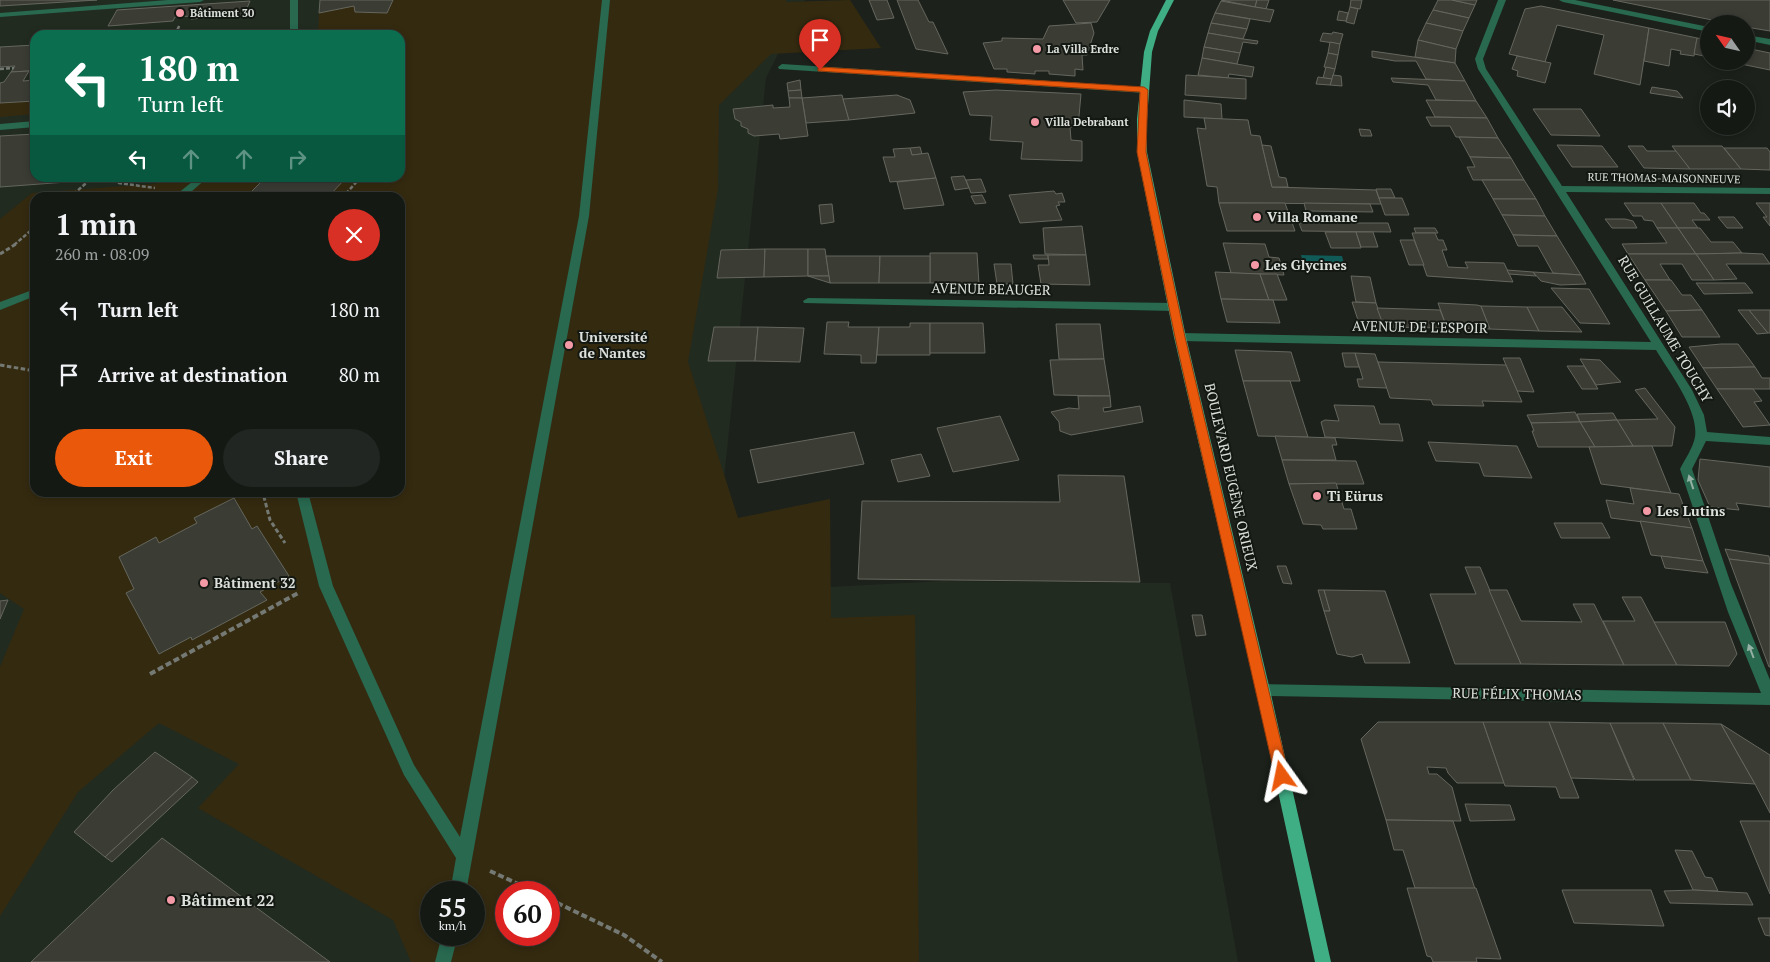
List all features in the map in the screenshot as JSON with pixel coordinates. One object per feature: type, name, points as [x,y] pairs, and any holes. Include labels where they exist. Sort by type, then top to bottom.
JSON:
[{"type":"main road","name":"BOULEVARD EUGÈNE ORIEUX","points":[[1170,0],[1151,40],[1144,90],[1142,152],[1180,337],[1263,690],[1323,962]]},
{"type":"street","points":[[0,15],[200,0]]},
{"type":"street","points":[[294,0],[294,30]]},
{"type":"street","points":[[460,881],[584,216],[606,0]]},
{"type":"street","name":"RUE GUILLAUME TOUCHY","points":[[1502,0],[1480,54],[1480,64],[1486,77],[1686,389],[1698,414],[1701,436]]},
{"type":"street","points":[[1563,0],[1700,28]]},
{"type":"street","points":[[1755,39],[1770,42]]},
{"type":"street","points":[[782,67],[1144,90]]},
{"type":"street","points":[[0,127],[30,124]]},
{"type":"street","points":[[185,192],[197,182]]},
{"type":"street","name":"RUE THOMAS-MAISONNEUVE","points":[[1558,189],[1770,191]]},
{"type":"street","points":[[0,306],[30,294]]},
{"type":"street","name":"AVENUE BEAUGER","points":[[808,301],[1174,307]]},
{"type":"street","name":"AVENUE DE L'ESPOIR","points":[[1180,337],[1659,346]]},
{"type":"street","points":[[1770,441],[1701,436],[1686,468],[1710,543],[1770,697]]},
{"type":"street","points":[[303,497],[326,586],[409,770],[465,858]]},
{"type":"street","name":"RUE FÉLIX THOMAS","points":[[1263,690],[1770,697]]},
{"type":"street","points":[[444,962],[448,946]]},
{"type":"path","points":[[0,69],[14,68]]},
{"type":"path","points":[[76,192],[87,182]]},
{"type":"path","points":[[117,182],[166,192]]},
{"type":"path","points":[[347,192],[356,182]]},
{"type":"path","points":[[0,254],[9,250],[30,231]]},
{"type":"path","points":[[0,366],[30,370]]},
{"type":"path","points":[[264,497],[270,520],[286,544]]},
{"type":"path","points":[[150,674],[305,590]]},
{"type":"path","points":[[465,858],[513,881]]},
{"type":"path","points":[[560,904],[624,935],[662,962]]},
{"type":"shaded area","name":"Université de Nantes","points":[[0,0],[805,0],[766,78],[712,593],[943,581],[1170,583],[1238,962],[0,962]]},
{"type":"shaded area","name":"Université de Nantes","points":[[393,0],[786,0],[786,2],[850,0],[881,48],[771,54],[719,105],[718,189],[688,362],[738,518],[830,499],[831,618],[915,615],[919,962],[411,962],[393,920],[198,808],[239,764],[159,723],[78,792],[0,916],[0,667],[24,609],[0,593],[0,219],[30,195],[30,497],[405,497],[405,192],[45,192],[164,182],[405,182],[405,30],[318,30],[319,13],[354,6],[356,12],[387,13]]},
{"type":"shaded area","points":[[30,101],[30,114],[0,117],[0,103]]},
{"type":"water","points":[[1301,255],[1342,256],[1345,267],[1304,266]]},
{"type":"building","points":[[0,0],[97,0],[0,6]]},
{"type":"building","points":[[320,0],[393,0],[387,13],[355,12],[354,6],[319,13]]},
{"type":"building","points":[[869,0],[887,0],[894,18],[877,20]]},
{"type":"building","points":[[897,0],[918,0],[929,22],[933,22],[948,54],[916,49]]},
{"type":"building","points":[[1063,0],[1110,0],[1097,22],[1076,23]]},
{"type":"building","points":[[1221,0],[1257,0],[1255,7]]},
{"type":"building","points":[[1257,0],[1269,0],[1266,9],[1255,7]]},
{"type":"building","points":[[1351,0],[1362,0],[1360,9],[1350,7]]},
{"type":"building","points":[[1438,0],[1452,0],[1475,5],[1469,18],[1433,10]]},
{"type":"building","points":[[1452,0],[1477,0],[1475,5]]},
{"type":"building","points":[[1613,0],[1770,0],[1770,31],[1755,28],[1755,15],[1700,15],[1700,18]]},
{"type":"building","name":"Bâtiment 30","points":[[250,1],[244,15],[191,19],[192,16],[175,17],[173,21],[108,26],[117,10]]},
{"type":"building","points":[[1221,1],[1274,10],[1270,22],[1215,13]]},
{"type":"building","points":[[1541,6],[1649,28],[1640,85],[1594,74],[1604,35],[1557,25],[1545,62],[1509,54],[1525,9]]},
{"type":"building","points":[[1350,7],[1358,9],[1354,24],[1346,22]]},
{"type":"building","points":[[1433,10],[1469,18],[1463,31],[1426,23]]},
{"type":"building","points":[[1339,11],[1348,13],[1346,21],[1337,20]]},
{"type":"building","points":[[1215,13],[1250,19],[1247,29],[1211,23]]},
{"type":"building","name":"La Villa Erdre","points":[[1091,23],[1094,33],[1087,55],[1082,55],[1083,70],[1075,69],[1075,76],[1049,74],[1049,71],[1035,71],[1035,74],[1007,72],[1007,69],[994,69],[983,43],[1002,41],[1002,38],[1043,39],[1049,26]]},
{"type":"building","points":[[1211,23],[1247,29],[1243,39],[1208,33]]},
{"type":"building","points":[[1426,23],[1463,31],[1456,49],[1418,40]]},
{"type":"building","points":[[1649,28],[1697,38],[1694,56],[1680,54],[1681,51],[1671,49],[1669,66],[1644,61]]},
{"type":"building","points":[[1333,32],[1343,34],[1340,44],[1320,41],[1323,33],[1332,34]]},
{"type":"building","points":[[1208,33],[1258,41],[1257,44],[1243,42],[1240,53],[1204,47]]},
{"type":"building","points":[[1697,38],[1700,38],[1700,55],[1694,54]]},
{"type":"building","points":[[1418,40],[1456,49],[1455,63],[1415,57]]},
{"type":"building","points":[[1330,42],[1340,44],[1338,55],[1328,53]]},
{"type":"building","points":[[30,45],[30,70],[11,72],[15,66],[0,67],[0,47]]},
{"type":"building","points":[[1204,47],[1240,53],[1237,64],[1202,58]]},
{"type":"building","points":[[1755,50],[1770,53],[1770,70],[1755,67]]},
{"type":"building","points":[[1372,51],[1455,63],[1465,81],[1426,79],[1416,61],[1395,61],[1372,57]]},
{"type":"building","points":[[1328,53],[1338,55],[1335,69],[1324,67]]},
{"type":"building","points":[[1517,56],[1551,63],[1545,83],[1517,76],[1518,71],[1512,69]]},
{"type":"building","points":[[1202,58],[1254,67],[1252,77],[1229,74],[1228,78],[1198,75]]},
{"type":"building","points":[[1326,67],[1335,69],[1332,79],[1323,78]]},
{"type":"building","points":[[29,71],[23,81],[30,80],[30,101],[0,103],[0,83],[4,82],[11,72]]},
{"type":"building","points":[[1186,75],[1246,79],[1246,99],[1185,95]]},
{"type":"building","points":[[1333,75],[1341,76],[1342,86],[1330,85]]},
{"type":"building","points":[[1318,77],[1332,79],[1330,85],[1316,84]]},
{"type":"building","points":[[1391,78],[1465,81],[1476,101],[1436,100],[1428,85],[1393,82]]},
{"type":"building","points":[[800,80],[801,90],[788,91],[787,83]]},
{"type":"building","points":[[1652,87],[1677,91],[1683,98],[1650,93]]},
{"type":"building","points":[[801,90],[802,98],[789,98],[788,91]]},
{"type":"building","name":"Villa Debrabant","points":[[996,90],[1081,94],[1078,127],[1070,127],[1071,140],[1082,141],[1082,161],[1021,159],[1023,142],[990,140],[992,116],[970,115],[963,92]]},
{"type":"building","points":[[842,95],[849,120],[806,123],[802,98]]},
{"type":"building","points":[[897,95],[910,100],[915,113],[849,120],[843,99]]},
{"type":"building","points":[[789,98],[802,98],[808,136],[780,139],[779,134],[754,136],[748,133],[748,129],[741,126],[741,122],[735,119],[733,109],[773,105],[773,108],[790,107]]},
{"type":"building","points":[[1184,100],[1221,104],[1222,119],[1184,117]]},
{"type":"building","points":[[1426,100],[1476,101],[1487,118],[1435,117]]},
{"type":"building","points":[[1533,109],[1581,109],[1600,136],[1551,135]]},
{"type":"building","points":[[1426,117],[1487,118],[1498,138],[1456,137],[1450,126],[1431,126]]},
{"type":"building","points":[[1204,118],[1248,120],[1251,135],[1260,136],[1272,187],[1376,190],[1381,204],[1219,203],[1217,187],[1207,186],[1197,128],[1206,129]]},
{"type":"building","points":[[1359,129],[1370,130],[1372,136],[1361,136]]},
{"type":"building","points":[[30,134],[30,182],[67,182],[0,187],[0,136]]},
{"type":"building","points":[[1459,137],[1498,138],[1511,158],[1470,157]]},
{"type":"building","points":[[1262,145],[1271,146],[1279,177],[1286,178],[1288,187],[1272,187]]},
{"type":"building","points":[[1557,145],[1602,146],[1618,167],[1572,167]]},
{"type":"building","points":[[1628,146],[1643,146],[1647,151],[1677,151],[1690,169],[1644,168]]},
{"type":"building","points":[[1672,146],[1722,146],[1741,169],[1690,169]]},
{"type":"building","points":[[920,147],[922,154],[912,155],[910,148]]},
{"type":"building","points":[[910,148],[912,155],[928,153],[936,178],[890,182],[883,157],[895,157],[893,149]]},
{"type":"building","points":[[1724,148],[1767,148],[1770,152],[1770,170],[1741,169]]},
{"type":"building","points":[[1470,157],[1511,158],[1524,180],[1473,180],[1467,167],[1475,167]]},
{"type":"building","points":[[964,176],[969,188],[955,190],[951,177]]},
{"type":"building","points":[[936,178],[944,205],[904,209],[897,182]]},
{"type":"building","points":[[981,179],[986,192],[971,193],[966,180]]},
{"type":"building","points":[[1482,180],[1524,180],[1536,199],[1493,199]]},
{"type":"building","points":[[261,182],[342,182],[333,192],[251,192]]},
{"type":"building","points":[[1376,189],[1391,189],[1395,198],[1379,198]]},
{"type":"building","points":[[1054,191],[1056,194],[1062,193],[1065,202],[1058,202],[1060,205],[1056,206],[1062,220],[1020,223],[1009,195]]},
{"type":"building","points":[[982,195],[986,203],[975,204],[971,196]]},
{"type":"building","points":[[1379,198],[1402,198],[1409,215],[1385,215]]},
{"type":"building","points":[[1493,199],[1536,199],[1545,216],[1502,215]]},
{"type":"building","name":"Villa Romane","points":[[1219,203],[1285,203],[1295,231],[1227,231]]},
{"type":"building","points":[[1304,203],[1370,204],[1373,212],[1306,211]]},
{"type":"building","points":[[1624,203],[1661,203],[1678,228],[1657,228],[1653,221],[1644,220],[1642,216],[1633,216]]},
{"type":"building","points":[[1661,203],[1694,203],[1701,213],[1704,213],[1710,220],[1692,220],[1698,228],[1678,228]]},
{"type":"building","points":[[1756,203],[1770,203],[1770,226],[1763,217],[1767,217]]},
{"type":"building","points":[[832,204],[834,222],[821,224],[819,205]]},
{"type":"building","points":[[1502,215],[1545,216],[1557,236],[1513,235]]},
{"type":"building","points":[[1718,217],[1734,217],[1743,228],[1727,228]]},
{"type":"building","points":[[1605,219],[1633,221],[1637,228],[1612,228]]},
{"type":"building","points":[[1299,223],[1388,223],[1391,232],[1302,231]]},
{"type":"building","points":[[1082,226],[1086,255],[1045,254],[1043,228]]},
{"type":"building","points":[[1414,228],[1435,228],[1438,233],[1416,233]]},
{"type":"building","points":[[1657,228],[1678,228],[1696,254],[1628,254],[1622,244],[1667,243]]},
{"type":"building","points":[[1678,228],[1700,228],[1711,242],[1733,242],[1742,253],[1696,254]]},
{"type":"building","points":[[1325,232],[1356,232],[1361,248],[1331,248]]},
{"type":"building","points":[[1356,232],[1373,232],[1378,247],[1361,247]]},
{"type":"building","points":[[1412,233],[1435,233],[1438,240],[1443,240],[1447,250],[1442,250],[1448,267],[1468,268],[1465,262],[1504,263],[1513,282],[1427,276]]},
{"type":"building","points":[[1513,235],[1557,236],[1581,275],[1553,273],[1538,246],[1518,246]]},
{"type":"building","points":[[1400,240],[1414,240],[1424,265],[1409,265]]},
{"type":"building","name":"Les Glycines","points":[[1223,243],[1265,244],[1269,257],[1279,258],[1284,275],[1231,273]]},
{"type":"building","points":[[765,249],[764,277],[717,278],[721,250]]},
{"type":"building","points":[[765,249],[808,249],[808,276],[764,277]]},
{"type":"building","points":[[808,249],[825,249],[829,276],[808,276]]},
{"type":"building","points":[[930,253],[977,253],[979,284],[930,283]]},
{"type":"building","points":[[1628,254],[1696,254],[1714,280],[1692,280],[1682,264],[1660,264],[1670,280],[1645,280]]},
{"type":"building","points":[[1696,254],[1763,254],[1770,264],[1726,264],[1737,279],[1714,280]]},
{"type":"building","points":[[1033,255],[1048,255],[1048,259],[1034,259]]},
{"type":"building","points":[[1048,255],[1086,255],[1090,285],[1041,284],[1038,265],[1049,265]]},
{"type":"building","points":[[826,256],[880,256],[879,283],[830,283]]},
{"type":"building","points":[[880,256],[930,256],[930,283],[879,283]]},
{"type":"building","points":[[994,264],[1011,264],[1013,284],[997,284]]},
{"type":"building","points":[[1507,270],[1533,272],[1536,276],[1509,274]]},
{"type":"building","points":[[1215,272],[1260,274],[1269,300],[1221,299]]},
{"type":"building","points":[[1533,272],[1581,275],[1586,284],[1560,285],[1541,281]]},
{"type":"building","points":[[1260,274],[1277,274],[1287,300],[1269,300]]},
{"type":"building","points":[[808,276],[829,276],[830,283]]},
{"type":"building","points":[[1351,276],[1370,277],[1376,303],[1356,302]]},
{"type":"building","points":[[1645,280],[1671,280],[1682,295],[1691,295],[1702,310],[1666,311]]},
{"type":"building","points":[[1696,283],[1745,283],[1753,293],[1704,294]]},
{"type":"building","points":[[1551,288],[1589,289],[1610,324],[1580,323]]},
{"type":"building","points":[[1221,299],[1273,300],[1280,323],[1227,322]]},
{"type":"building","points":[[1352,302],[1376,303],[1384,327],[1360,326]]},
{"type":"building","points":[[1438,303],[1481,306],[1490,329],[1447,328]]},
{"type":"building","points":[[1481,306],[1527,307],[1539,331],[1490,329]]},
{"type":"building","points":[[1527,307],[1562,307],[1582,332],[1539,331]]},
{"type":"building","points":[[1377,308],[1440,310],[1447,328],[1384,327]]},
{"type":"building","points":[[1702,310],[1720,337],[1682,337],[1666,311]]},
{"type":"building","points":[[1738,310],[1749,310],[1768,333],[1757,334]]},
{"type":"building","points":[[1749,310],[1770,310],[1770,333],[1768,333]]},
{"type":"building","points":[[827,322],[849,322],[848,327],[879,327],[876,363],[861,363],[861,355],[824,354]]},
{"type":"building","points":[[910,323],[930,323],[930,355],[877,355],[879,327],[910,327]]},
{"type":"building","points":[[930,323],[983,323],[985,353],[930,353]]},
{"type":"building","points":[[1056,324],[1100,324],[1104,359],[1059,359]]},
{"type":"building","points":[[714,327],[758,327],[755,361],[708,361]]},
{"type":"building","points":[[758,327],[804,328],[800,362],[755,361]]},
{"type":"building","points":[[1738,344],[1755,367],[1703,368],[1689,347]]},
{"type":"building","points":[[1235,350],[1291,352],[1300,381],[1243,381]]},
{"type":"building","points":[[1342,353],[1355,353],[1359,367],[1345,367]]},
{"type":"building","points":[[1355,353],[1375,354],[1387,388],[1359,387],[1357,379],[1363,379]]},
{"type":"building","points":[[1503,358],[1520,358],[1534,392],[1517,391]]},
{"type":"building","points":[[1104,359],[1110,396],[1054,395],[1050,360]]},
{"type":"building","points":[[1580,359],[1600,360],[1621,382],[1596,385]]},
{"type":"building","points":[[1378,362],[1506,365],[1522,402],[1482,401],[1484,406],[1433,405],[1431,400],[1390,398]]},
{"type":"building","points":[[1567,366],[1584,366],[1598,389],[1582,389]]},
{"type":"building","points":[[1755,367],[1762,378],[1770,378],[1770,389],[1717,389],[1703,368]]},
{"type":"building","points":[[1243,381],[1290,381],[1308,437],[1258,436]]},
{"type":"building","points":[[1645,388],[1675,427],[1672,446],[1633,446],[1617,420],[1658,419],[1635,390]]},
{"type":"building","points":[[1717,389],[1753,389],[1762,401],[1754,402],[1770,425],[1743,427]]},
{"type":"building","points":[[1078,396],[1110,396],[1111,407],[1103,408],[1104,412],[1140,406],[1143,422],[1071,435],[1060,431],[1059,422],[1051,412],[1069,408],[1079,409]]},
{"type":"building","points":[[1334,405],[1374,406],[1380,424],[1399,424],[1403,441],[1325,437],[1321,422],[1325,420],[1339,421]]},
{"type":"building","points":[[1575,412],[1580,422],[1531,423],[1527,415]]},
{"type":"building","points":[[1613,413],[1617,420],[1580,422],[1577,414]]},
{"type":"building","points":[[1000,416],[1019,460],[953,472],[937,428]]},
{"type":"building","points":[[1617,420],[1633,446],[1595,447],[1580,422]]},
{"type":"building","points":[[1580,422],[1595,447],[1538,447],[1531,423]]},
{"type":"building","points":[[854,432],[864,464],[758,483],[750,450]]},
{"type":"building","points":[[1275,436],[1335,438],[1337,445],[1332,445],[1336,460],[1282,460]]},
{"type":"building","points":[[1428,442],[1517,446],[1532,478],[1484,476],[1479,463],[1436,461]]},
{"type":"building","points":[[1652,446],[1671,493],[1601,484],[1589,447]]},
{"type":"building","points":[[921,454],[930,476],[898,482],[891,460]]},
{"type":"building","points":[[1700,459],[1770,467],[1770,507],[1736,503],[1739,510],[1710,507],[1698,480]]},
{"type":"building","points":[[1282,460],[1356,461],[1364,484],[1289,484]]},
{"type":"building","points":[[1058,475],[1124,476],[1140,582],[858,579],[862,501],[1060,502]]},
{"type":"building","name":"Ti Eürus","points":[[1336,483],[1344,509],[1351,509],[1357,529],[1323,529],[1321,525],[1303,524],[1289,484]]},
{"type":"building","name":"Les Lutins","points":[[1630,488],[1679,494],[1692,528],[1611,518],[1606,500],[1634,504]]},
{"type":"building","name":"Bâtiment 32","points":[[234,498],[252,529],[257,526],[289,576],[260,592],[267,600],[192,640],[191,637],[159,654],[126,593],[134,589],[119,557],[156,537],[159,543],[197,523],[194,518]]},
{"type":"building","points":[[1640,521],[1692,528],[1703,561],[1651,555]]},
{"type":"building","points":[[1554,523],[1602,523],[1610,538],[1561,538]]},
{"type":"building","points":[[1725,549],[1769,556],[1770,564],[1729,559]]},
{"type":"building","points":[[1661,556],[1703,561],[1708,573],[1665,568]]},
{"type":"building","points":[[1729,559],[1770,564],[1770,667],[1769,667]]},
{"type":"building","points":[[1277,566],[1286,566],[1292,584],[1283,583]]},
{"type":"building","points":[[1465,567],[1480,567],[1521,664],[1455,664],[1430,594],[1476,594]]},
{"type":"building","points":[[1318,590],[1324,590],[1330,611],[1324,611]]},
{"type":"building","points":[[1324,590],[1385,591],[1410,663],[1365,663],[1362,654],[1352,657],[1337,654],[1324,611],[1330,611]]},
{"type":"building","points":[[1489,590],[1507,590],[1521,621],[1582,622],[1573,604],[1594,604],[1624,665],[1521,664]]},
{"type":"building","points":[[1622,597],[1641,597],[1677,665],[1624,665],[1603,621],[1635,621]]},
{"type":"building","points":[[8,600],[0,619],[0,601]]},
{"type":"building","points":[[1192,615],[1202,615],[1206,635],[1196,636]]},
{"type":"building","points":[[1654,622],[1725,622],[1737,654],[1729,666],[1677,665]]},
{"type":"building","points":[[1378,722],[1483,722],[1504,783],[1457,783],[1446,768],[1427,767],[1429,774],[1437,774],[1452,787],[1461,821],[1386,820],[1361,739]]},
{"type":"building","points":[[1483,722],[1549,722],[1579,798],[1560,798],[1556,787],[1505,786]]},
{"type":"building","points":[[1549,722],[1610,723],[1634,780],[1571,778]]},
{"type":"building","points":[[1610,723],[1663,723],[1691,780],[1635,780]]},
{"type":"building","points":[[1663,723],[1721,724],[1755,784],[1691,780]]},
{"type":"building","points":[[1721,724],[1770,755],[1770,813],[1755,784]]},
{"type":"building","points":[[155,752],[192,777],[105,857],[74,832],[113,790]]},
{"type":"building","points":[[192,777],[198,782],[112,862],[105,857]]},
{"type":"building","points":[[1465,804],[1510,805],[1515,820],[1470,821]]},
{"type":"building","points":[[1386,820],[1453,821],[1475,889],[1415,888],[1403,850],[1394,850]]},
{"type":"building","points":[[1740,821],[1770,821],[1770,894]]},
{"type":"building","name":"Bâtiment 22","points":[[162,838],[330,962],[31,962]]},
{"type":"building","points":[[1675,850],[1692,851],[1705,877],[1712,878],[1718,891],[1693,890]]},
{"type":"building","points":[[1407,888],[1476,888],[1501,959],[1476,958],[1477,962],[1433,962],[1431,957],[1427,956]]},
{"type":"building","points":[[1562,890],[1651,890],[1664,926],[1574,923]]},
{"type":"building","points":[[1693,890],[1747,893],[1753,905],[1670,903],[1664,891]]},
{"type":"building","points":[[1758,918],[1770,918],[1770,936],[1765,935]]},
{"type":"place","name":"Bâtiment 30","points":[[180,13]]},
{"type":"place","name":"La Villa Erdre","points":[[1037,49]]},
{"type":"place","name":"Villa Debrabant","points":[[1035,122]]},
{"type":"place","name":"Villa Romane","points":[[1257,217]]},
{"type":"place","name":"Les Glycines","points":[[1255,265]]},
{"type":"place","name":"Université de Nantes","points":[[569,345]]},
{"type":"place","name":"Ti Eürus","points":[[1317,496]]},
{"type":"place","name":"Les Lutins","points":[[1647,511]]},
{"type":"place","name":"Bâtiment 32","points":[[204,583]]},
{"type":"place","name":"Bâtiment 22","points":[[171,900]]},
{"type":"route","points":[[820,70],[1144,90],[1142,152],[1150,196],[1180,337],[1282,776]]}]
